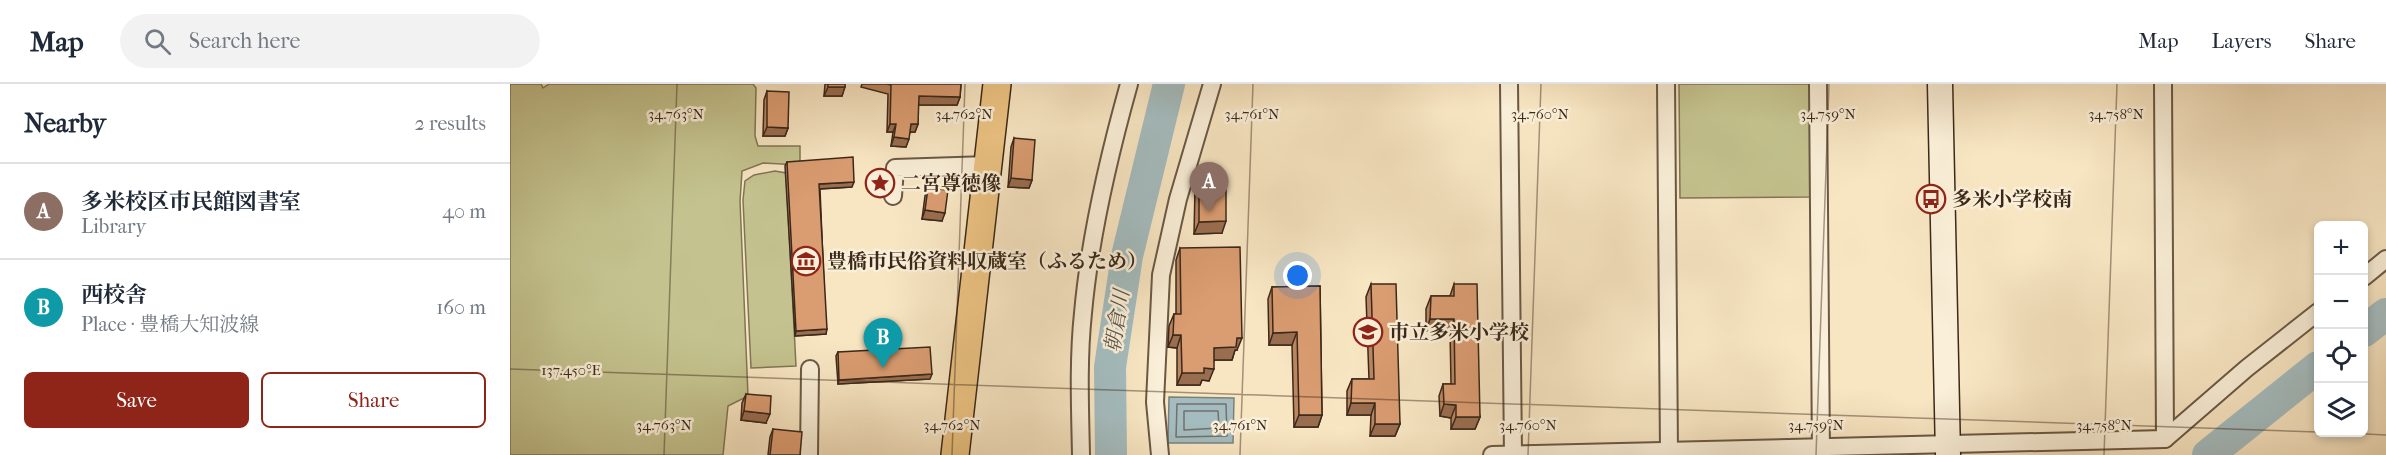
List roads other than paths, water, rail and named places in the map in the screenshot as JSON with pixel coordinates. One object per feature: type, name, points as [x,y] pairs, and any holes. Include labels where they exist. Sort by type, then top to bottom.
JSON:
[{"type":"main road","points":[[955,455],[997,84]]},
{"type":"street","points":[[1081,455],[1082,327],[1089,263],[1106,167],[1129,84]]},
{"type":"street","points":[[1160,455],[1155,402],[1161,275],[1178,199],[1212,84]]},
{"type":"street","points":[[1509,84],[1513,455]]},
{"type":"street","points":[[1666,84],[1669,452]]},
{"type":"street","points":[[1818,84],[1821,452]]},
{"type":"street","points":[[1940,84],[1947,450]]},
{"type":"street","points":[[2163,84],[2165,439]]},
{"type":"street","points":[[893,196],[895,168],[988,165]]},
{"type":"street","points":[[2366,275],[2386,259]]},
{"type":"street","points":[[1492,455],[1947,450],[2165,439],[2247,368],[2314,316]]},
{"type":"street","points":[[808,455],[810,369]]},
{"type":"water","points":[[1169,397],[1234,398],[1233,443],[1168,443]]},
{"type":"waterway","name":"朝倉川","points":[[1111,455],[1110,367],[1127,256],[1169,84]]},
{"type":"waterway","points":[[2367,329],[2386,314]]},
{"type":"waterway","points":[[2208,455],[2314,370]]},
{"type":"place","name":"二宮尊徳像","points":[[880,183]]},
{"type":"place","name":"多米小学校南","points":[[1931,199]]},
{"type":"place","name":"多米校区市民館図書室","points":[[1209,212]]},
{"type":"place","name":"豊橋市民俗資料収蔵室（ふるため）","points":[[806,261]]},
{"type":"place","name":"市立多米小学校","points":[[1368,332]]},
{"type":"place","name":"西校舎","points":[[883,368]]}]
